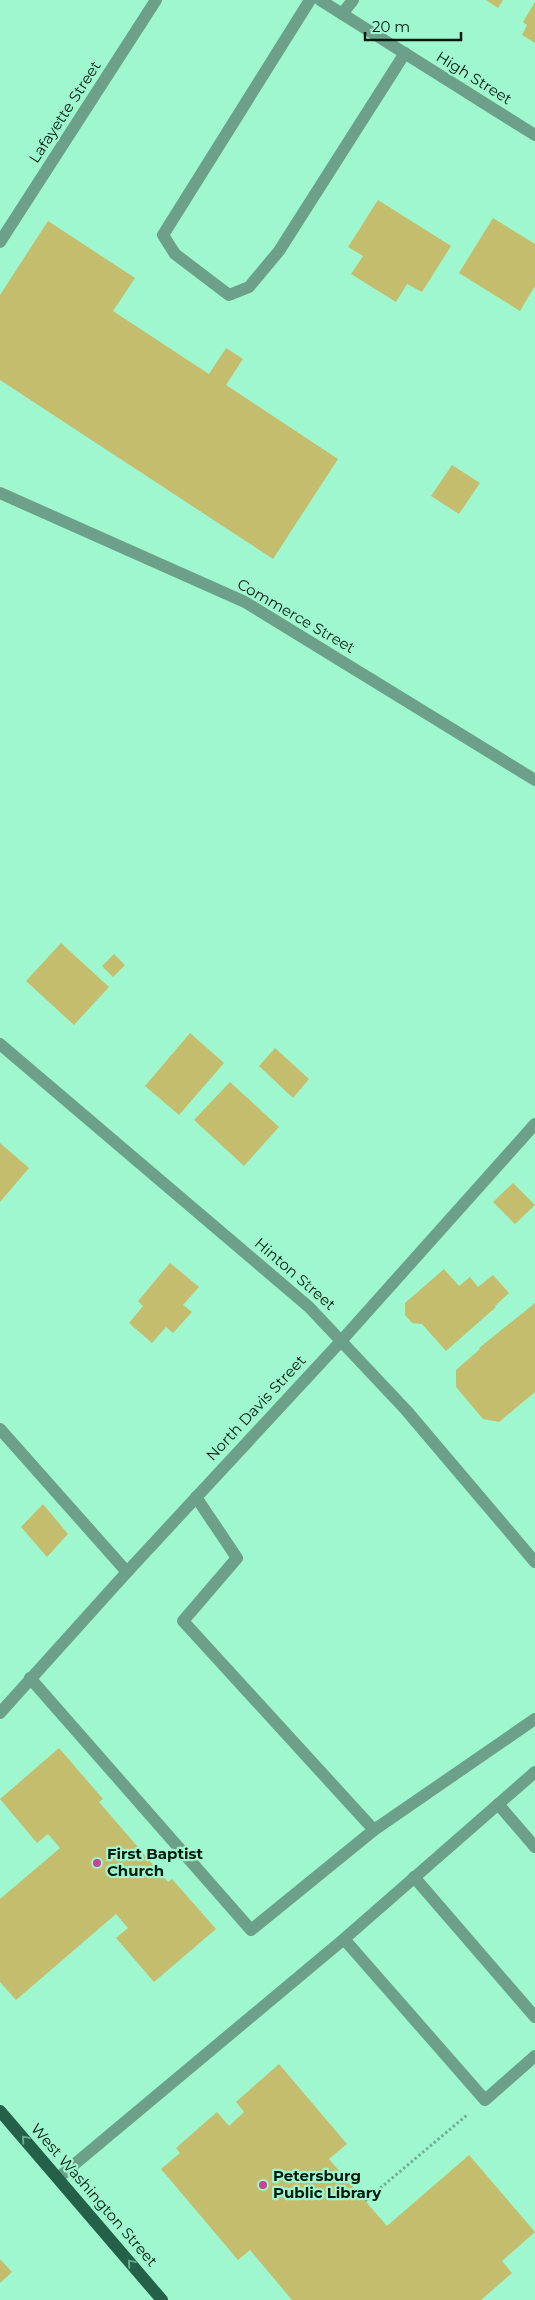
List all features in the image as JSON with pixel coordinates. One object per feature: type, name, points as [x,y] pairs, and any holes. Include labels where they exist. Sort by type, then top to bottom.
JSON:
[{"type":"main road","name":"West Washington Street","points":[[0,2110],[162,2300]]},
{"type":"street","name":"Lafayette Street","points":[[0,242],[156,0]]},
{"type":"street","points":[[310,0],[163,235],[175,254],[229,295],[249,287],[279,251],[405,53]]},
{"type":"street","name":"High Street","points":[[320,0],[535,135]]},
{"type":"street","points":[[342,14],[353,0]]},
{"type":"street","name":"Commerce Street","points":[[0,493],[245,602],[535,780]]},
{"type":"street","name":"Hinton Street","points":[[0,1044],[309,1306],[406,1410],[535,1562]]},
{"type":"street","name":"North Davis Street","points":[[0,1713],[127,1572],[342,1340],[535,1124]]},
{"type":"street","points":[[0,1429],[127,1572]]},
{"type":"street","points":[[196,1497],[237,1558],[183,1621],[374,1830]]},
{"type":"street","points":[[30,1678],[251,1930],[374,1830],[535,1719]]},
{"type":"street","points":[[58,2178],[344,1939],[535,1772]]},
{"type":"street","points":[[498,1804],[535,1847]]},
{"type":"street","points":[[414,1877],[535,2017]]},
{"type":"street","points":[[344,1939],[485,2100],[535,2056]]},
{"type":"path","points":[[365,2201],[485,2100]]},
{"type":"building","points":[[486,0],[503,0],[498,8]]},
{"type":"building","points":[[535,2],[535,43],[522,35],[527,25],[523,22]]},
{"type":"building","points":[[378,200],[451,246],[422,292],[407,284],[396,302],[351,274],[363,256],[348,247]]},
{"type":"building","points":[[493,218],[535,244],[535,286],[520,311],[459,273]]},
{"type":"building","points":[[48,221],[135,278],[113,311],[209,374],[226,348],[243,359],[226,385],[338,459],[273,559],[0,380],[0,295]]},
{"type":"building","points":[[452,465],[480,483],[459,514],[431,496]]},
{"type":"building","points":[[61,943],[109,987],[74,1025],[26,981]]},
{"type":"building","points":[[114,954],[125,965],[113,977],[102,966]]},
{"type":"building","points":[[190,1033],[224,1063],[179,1115],[145,1086]]},
{"type":"building","points":[[275,1048],[309,1079],[293,1098],[259,1066]]},
{"type":"building","points":[[230,1082],[279,1127],[244,1166],[194,1120]]},
{"type":"building","points":[[0,1143],[29,1168],[0,1202]]},
{"type":"building","points":[[513,1183],[535,1205],[515,1224],[493,1202]]},
{"type":"building","points":[[170,1263],[199,1287],[183,1305],[192,1312],[173,1333],[166,1327],[152,1343],[129,1323],[143,1306],[138,1301]]},
{"type":"building","points":[[444,1269],[459,1286],[470,1277],[478,1287],[493,1275],[509,1293],[446,1351],[422,1324],[412,1323],[405,1315],[405,1303]]},
{"type":"building","points":[[535,1303],[535,1392],[499,1422],[483,1419],[456,1387],[456,1370],[479,1348]]},
{"type":"building","points":[[43,1504],[68,1534],[47,1557],[21,1527]]},
{"type":"building","name":"First Baptist Church","points":[[59,1748],[103,1799],[99,1802],[168,1882],[172,1879],[216,1929],[154,1982],[116,1938],[128,1928],[116,1914],[16,2000],[0,1982],[0,1899],[60,1848],[48,1834],[37,1843],[0,1799]]},
{"type":"building","name":"Petersburg Public Library","points":[[279,2064],[347,2144],[329,2159],[387,2226],[469,2155],[535,2232],[502,2261],[512,2273],[481,2300],[292,2300],[250,2250],[238,2260],[161,2169],[180,2153],[176,2148],[217,2112],[229,2126],[244,2112],[236,2102]]},
{"type":"building","points":[[0,2259],[12,2272],[0,2283]]},
{"type":"place","name":"First Baptist Church","points":[[97,1863]]},
{"type":"place","name":"Petersburg Public Library","points":[[263,2185]]}]
